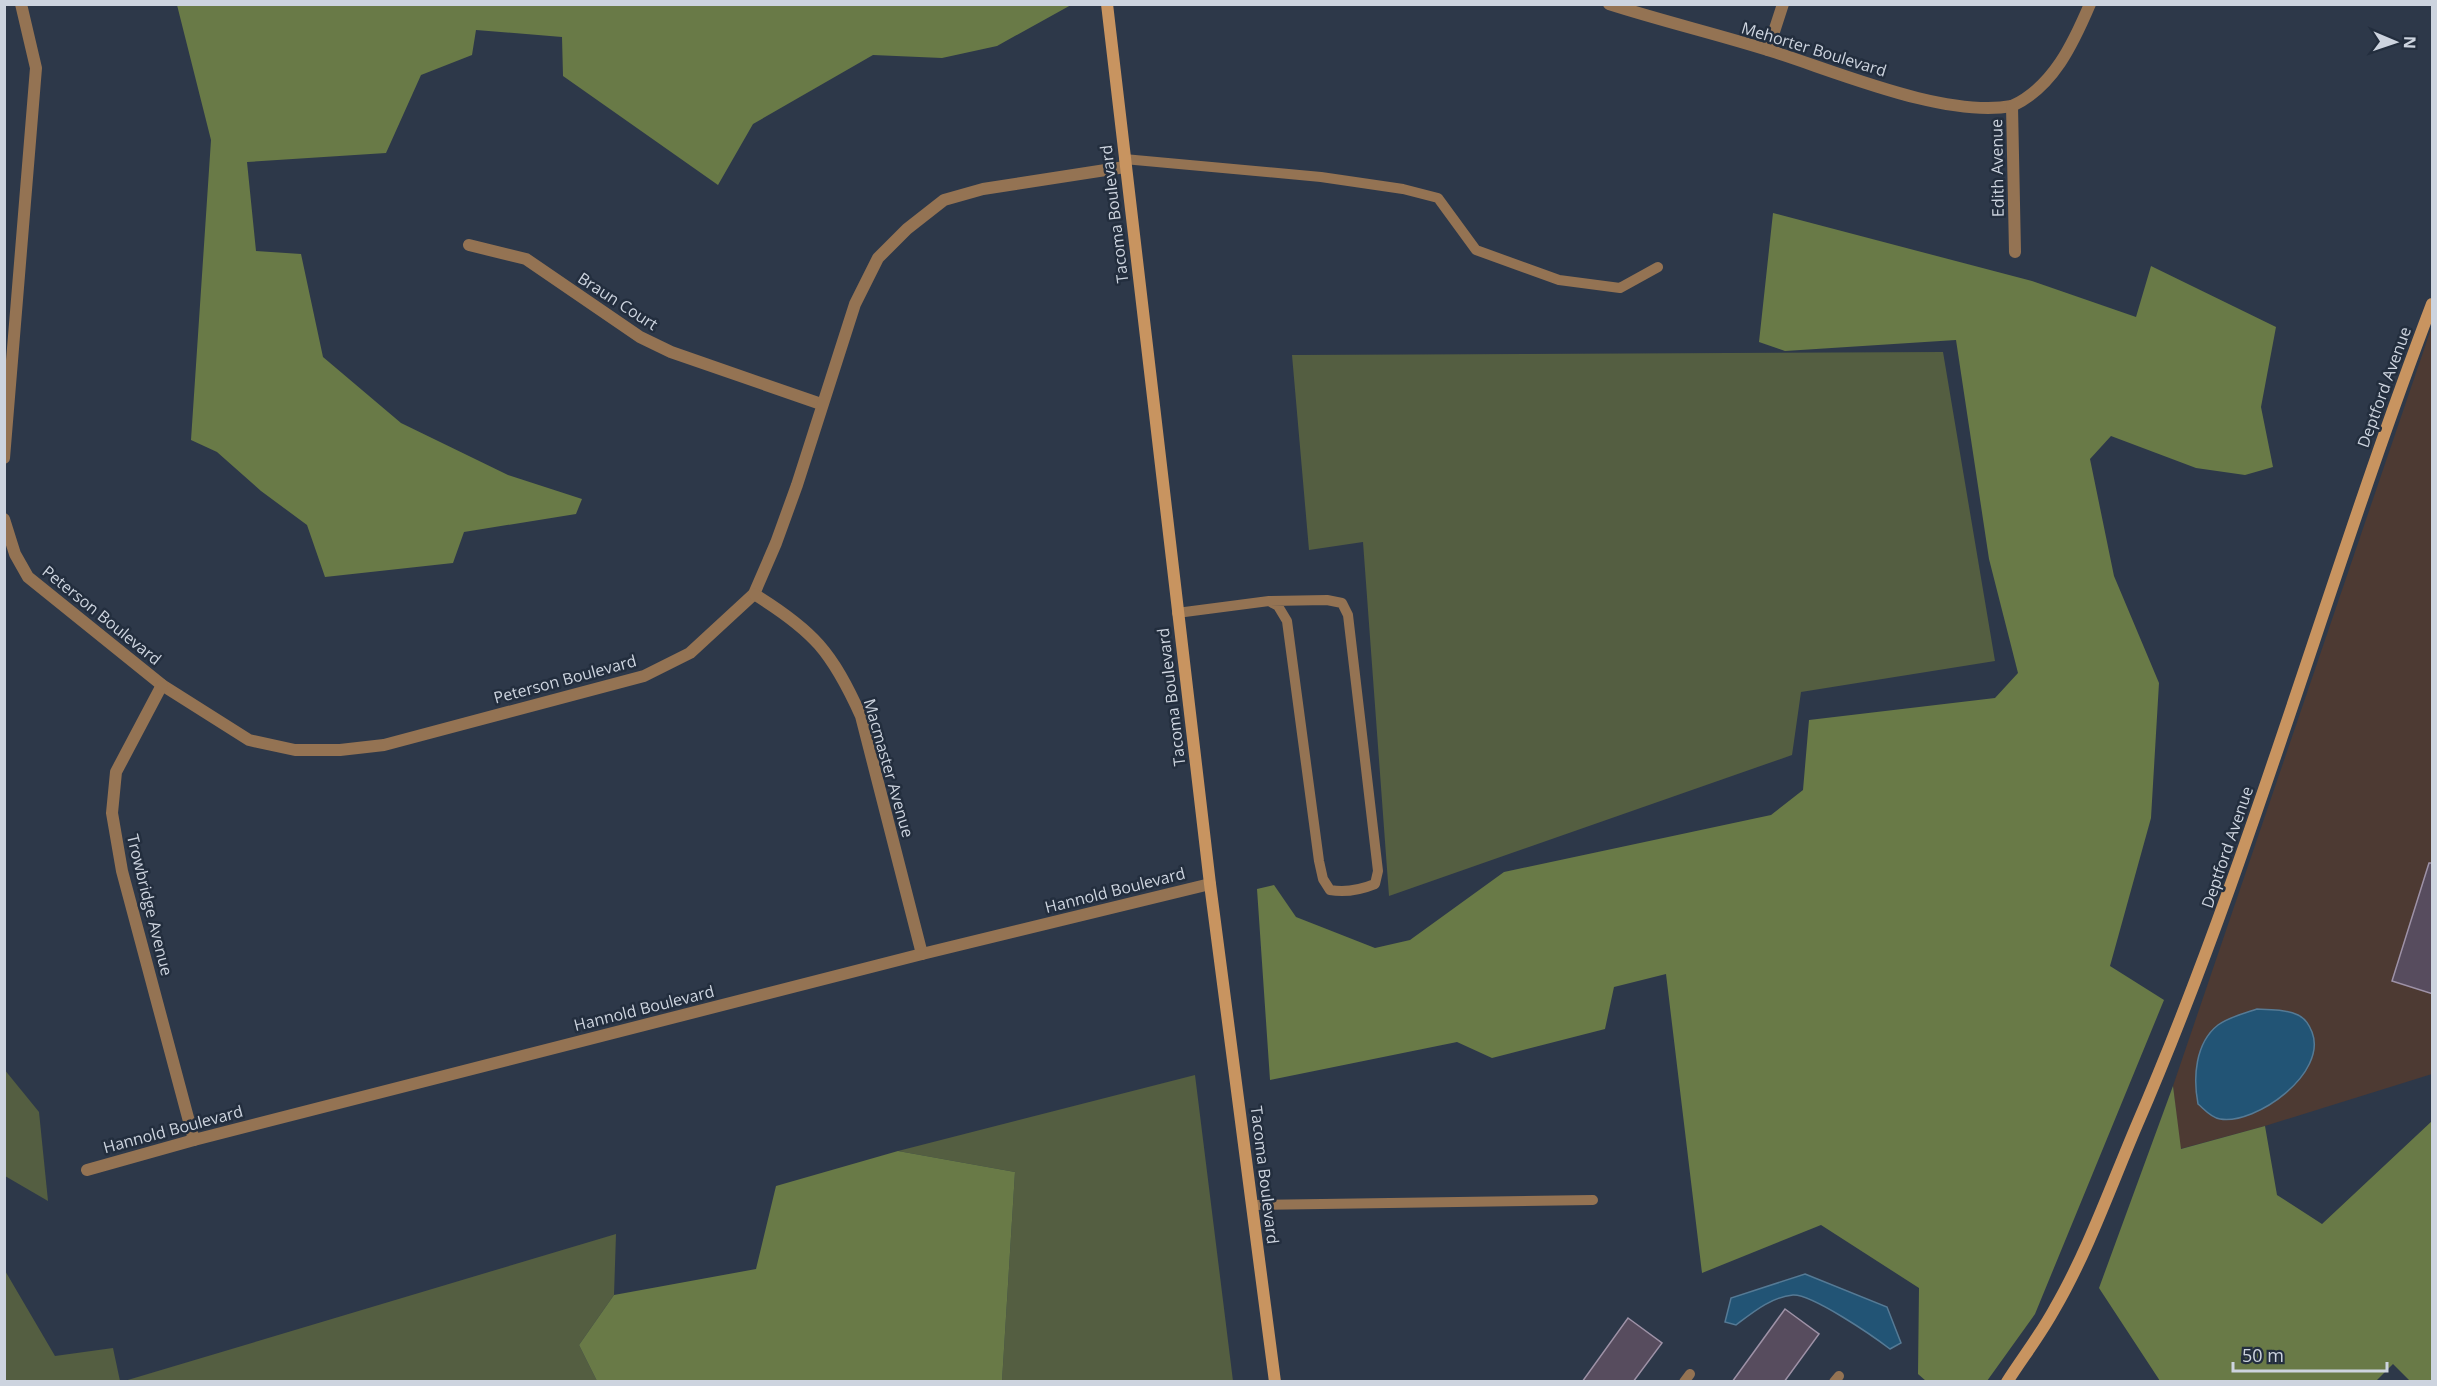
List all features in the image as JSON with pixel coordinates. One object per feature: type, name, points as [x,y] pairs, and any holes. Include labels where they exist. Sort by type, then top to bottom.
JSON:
[{"type":"street","points":[[4,458],[36,68],[21,4]]},
{"type":"street","name":"Mehorter Boulevard","points":[[1609,4],[1768,50],[1911,96],[1977,109],[2013,106]]},
{"type":"street","points":[[1768,50],[1783,4]]},
{"type":"street","name":"Edith Avenue","points":[[2015,252],[2013,106],[2031,97],[2063,60],[2090,4]]},
{"type":"street","name":"Tacoma Boulevard","points":[[1107,6],[1210,884],[1275,1382]]},
{"type":"street","name":"Peterson Boulevard","points":[[4,519],[10,556],[28,577],[162,685],[249,740],[295,750],[340,750],[384,745],[644,676],[690,653],[754,594],[790,504],[855,304],[878,258],[907,229],[944,200],[983,189],[1125,163]]},
{"type":"street","name":"Braun Court","points":[[469,245],[526,259],[640,338],[670,352],[821,404]]},
{"type":"street","name":"Deptford Avenue","points":[[2007,1382],[2057,1305],[2180,1025],[2283,738],[2393,407],[2433,304]]},
{"type":"street","name":"Macmaster Avenue","points":[[754,594],[808,631],[827,652],[846,682],[861,716],[922,954]]},
{"type":"street","name":"Trowbridge Avenue","points":[[162,685],[116,772],[112,813],[122,871],[194,1140]]},
{"type":"street","name":"Hannold Boulevard","points":[[87,1170],[194,1140],[922,954],[1210,884]]},
{"type":"lane","points":[[1125,163],[1321,177],[1403,189],[1438,198],[1476,249],[1559,280],[1620,288],[1658,267]]},
{"type":"lane","points":[[1177,613],[1269,601],[1327,600],[1342,603],[1348,615],[1378,871],[1375,884],[1362,889],[1330,891],[1323,879],[1287,621],[1278,606],[1269,601]]},
{"type":"lane","points":[[1252,1205],[1593,1200]]},
{"type":"shaded area","points":[[2432,326],[2432,1074],[2265,1126],[2180,1149],[2173,1086]]},
{"type":"green space","points":[[177,4],[1071,5],[997,46],[942,58],[873,55],[753,124],[718,185],[563,76],[562,37],[476,30],[472,55],[421,75],[386,153],[247,162],[256,251],[301,254],[323,357],[401,423],[508,475],[582,499],[576,514],[464,532],[453,563],[325,577],[307,525],[261,491],[217,452],[191,440],[211,140]]},
{"type":"green space","points":[[1773,213],[2032,281],[2136,317],[2151,266],[2276,327],[2261,407],[2273,467],[2245,475],[2196,468],[2111,436],[2090,459],[2114,576],[2159,683],[2151,818],[2110,966],[2164,1000],[2035,1314],[1987,1381],[1926,1381],[1918,1374],[1919,1288],[1821,1225],[1702,1273],[1666,974],[1614,987],[1605,1029],[1492,1058],[1457,1042],[1270,1080],[1257,889],[1274,885],[1296,917],[1375,948],[1410,940],[1504,872],[1771,815],[1803,790],[1809,720],[1995,698],[2018,673],[1989,559],[1956,340],[1785,351],[1759,342]]},
{"type":"green space","points":[[1943,352],[1995,661],[1801,692],[1792,755],[1389,896],[1363,542],[1309,550],[1292,355]]},
{"type":"green space","points":[[4,1069],[39,1112],[48,1201],[5,1176]]},
{"type":"green space","points":[[1195,1075],[1233,1381],[1002,1381],[1015,1172],[898,1151]]},
{"type":"green space","points":[[2173,1086],[2181,1149],[2265,1126],[2277,1195],[2322,1224],[2432,1121],[2432,1381],[2410,1381],[2393,1364],[2376,1381],[2160,1381],[2099,1288]]},
{"type":"green space","points":[[898,1151],[1015,1172],[1002,1381],[597,1381],[579,1345],[614,1295],[756,1269],[776,1186]]},
{"type":"green space","points":[[616,1234],[614,1295],[579,1345],[597,1381],[121,1382]]},
{"type":"green space","points":[[4,1269],[55,1356],[113,1348],[120,1381],[5,1381]]},
{"type":"water","points":[[2257,1009],[2288,1012],[2305,1020],[2312,1032],[2314,1048],[2309,1064],[2286,1093],[2269,1105],[2252,1114],[2235,1119],[2217,1118],[2198,1104],[2196,1072],[2200,1051],[2210,1032],[2218,1025],[2232,1017]]},
{"type":"water","points":[[1805,1274],[1887,1307],[1901,1343],[1890,1349],[1828,1308],[1793,1295],[1770,1302],[1736,1325],[1725,1322],[1731,1298]]},
{"type":"building","points":[[2429,863],[2433,863],[2433,994],[2392,981]]},
{"type":"building","points":[[1785,1309],[1819,1334],[1784,1382],[1732,1382]]},
{"type":"building","points":[[1628,1318],[1662,1343],[1633,1382],[1582,1382]]}]
